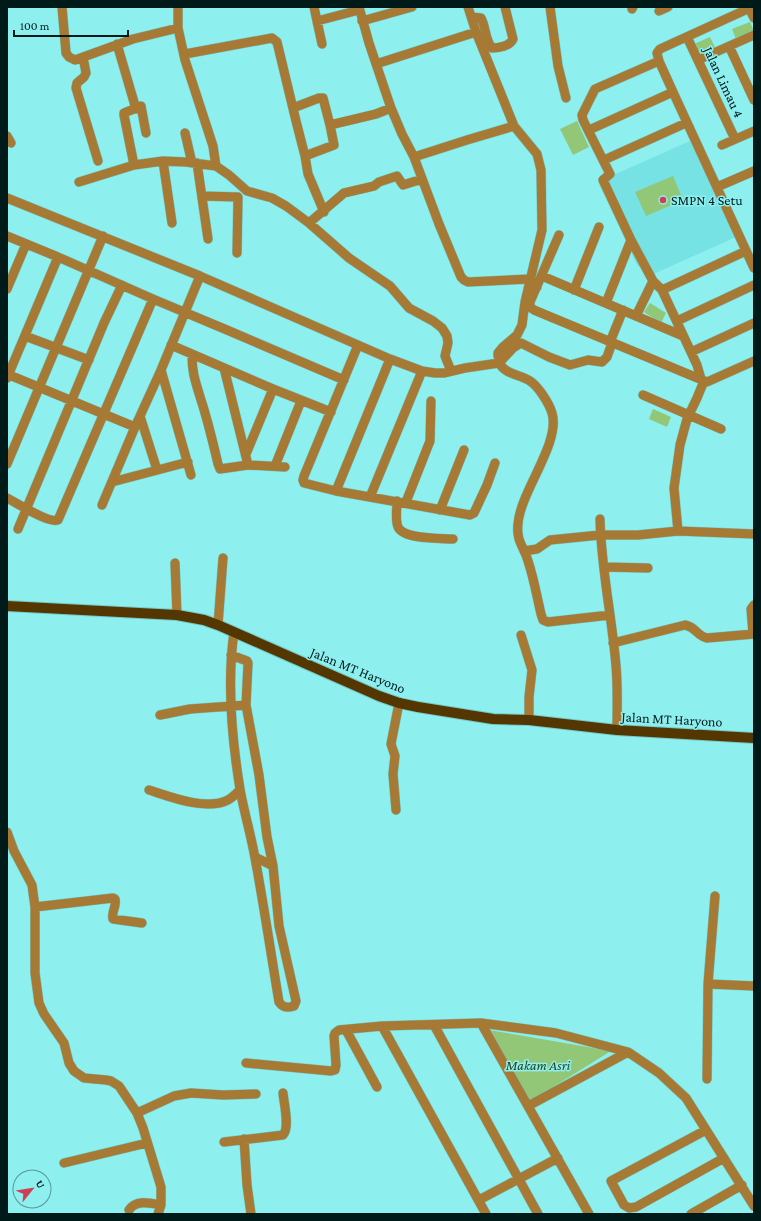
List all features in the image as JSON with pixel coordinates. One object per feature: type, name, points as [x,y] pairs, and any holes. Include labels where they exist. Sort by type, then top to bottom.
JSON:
[{"type":"main road","name":"Jalan MT Haryono","points":[[7,606],[177,616],[204,620],[364,690],[399,703],[446,712],[493,719],[529,720],[617,730],[754,738]]},
{"type":"street","points":[[62,7],[67,54],[70,58],[75,60],[133,39],[178,28]]},
{"type":"street","points":[[178,7],[178,28],[185,54],[185,60],[213,146],[216,166]]},
{"type":"street","points":[[314,7],[322,44]]},
{"type":"street","points":[[362,21],[412,7]]},
{"type":"street","points":[[468,7],[476,32],[514,126],[537,154],[541,170],[542,230],[520,330],[498,353],[500,362],[505,370],[530,380],[535,384],[550,408],[553,420],[552,432],[545,452],[519,516],[518,539],[528,561],[541,614],[545,621],[610,615]]},
{"type":"street","points":[[472,17],[481,18],[489,45],[492,48],[498,48],[511,43],[513,39],[505,7]]},
{"type":"street","points":[[550,7],[558,66],[566,98]]},
{"type":"street","points":[[659,11],[668,7]]},
{"type":"street","points":[[317,21],[359,8],[376,64],[392,108],[402,134],[414,157],[461,277],[468,282],[530,279]]},
{"type":"street","points":[[754,18],[750,8],[659,50],[657,53],[659,61],[686,123],[754,268]]},
{"type":"street","points":[[376,64],[476,32]]},
{"type":"street","points":[[698,60],[754,35]]},
{"type":"street","name":"Jalan Limau 4","points":[[687,37],[735,139]]},
{"type":"street","points":[[185,54],[272,38],[277,42],[308,174],[324,212]]},
{"type":"street","points":[[117,44],[136,109]]},
{"type":"street","points":[[729,46],[754,100]]},
{"type":"street","points":[[83,57],[86,73],[77,83],[76,88],[98,161]]},
{"type":"street","points":[[659,61],[595,89],[582,115],[583,120],[604,160],[610,175],[603,180],[631,240],[653,281],[662,290],[677,321],[682,336],[691,352],[702,380],[680,445],[675,482],[678,531]]},
{"type":"street","points":[[589,130],[673,92]]},
{"type":"street","points":[[293,108],[319,98],[323,98],[330,125],[334,145],[305,156]]},
{"type":"street","points":[[134,165],[124,115],[141,106],[146,134]]},
{"type":"street","points":[[330,125],[376,114],[392,108]]},
{"type":"street","points":[[604,160],[686,123]]},
{"type":"street","points":[[414,157],[514,126]]},
{"type":"street","points":[[722,145],[754,131]]},
{"type":"street","points":[[185,134],[195,163],[202,196],[208,240]]},
{"type":"street","points":[[163,161],[172,223]]},
{"type":"street","points":[[78,182],[134,165],[163,161],[216,166],[229,174],[247,191],[264,195],[281,203],[309,223],[349,258],[390,286],[409,308],[433,321],[442,328],[448,340],[445,353],[449,367]]},
{"type":"street","points":[[717,187],[754,171]]},
{"type":"street","points":[[309,223],[324,212],[342,195],[349,191],[374,186],[379,182],[397,176],[403,185],[422,179]]},
{"type":"street","points":[[202,196],[238,197],[237,253]]},
{"type":"street","points":[[7,198],[200,276],[390,359],[422,371],[435,373],[449,367],[465,368],[500,362],[513,348],[522,343],[570,365],[588,360],[602,362],[607,357],[622,310]]},
{"type":"street","points":[[574,290],[599,227]]},
{"type":"street","points":[[559,235],[530,302],[530,306],[534,310],[611,343],[709,382],[754,361]]},
{"type":"street","points":[[7,236],[344,380]]},
{"type":"street","points":[[7,464],[103,236]]},
{"type":"street","points":[[606,303],[631,240]]},
{"type":"street","points":[[7,289],[26,244]]},
{"type":"street","points":[[662,290],[746,251]]},
{"type":"street","points":[[58,257],[8,376],[40,387],[135,427]]},
{"type":"street","points":[[102,505],[200,276]]},
{"type":"street","points":[[542,276],[682,336]]},
{"type":"street","points":[[530,279],[537,287]]},
{"type":"street","points":[[636,316],[653,281]]},
{"type":"street","points":[[18,529],[88,360],[122,285]]},
{"type":"street","points":[[677,321],[754,285]]},
{"type":"street","points":[[7,498],[41,517],[57,521],[70,494],[153,299]]},
{"type":"street","points":[[691,352],[754,323]]},
{"type":"street","points":[[25,336],[88,360]]},
{"type":"street","points":[[171,345],[301,401],[331,412]]},
{"type":"street","points":[[358,345],[303,480],[306,484],[336,491],[470,515],[473,514],[487,486],[495,463]]},
{"type":"street","points":[[192,355],[193,375],[219,467],[224,469],[248,465],[285,467]]},
{"type":"street","points":[[336,491],[390,359]]},
{"type":"street","points":[[224,368],[248,465]]},
{"type":"street","points":[[161,370],[191,475]]},
{"type":"street","points":[[370,497],[422,371]]},
{"type":"street","points":[[246,454],[273,389]]},
{"type":"street","points":[[643,394],[721,429]]},
{"type":"street","points":[[275,466],[301,401]]},
{"type":"street","points":[[431,401],[430,441],[401,502],[398,525],[403,532],[414,536],[453,539]]},
{"type":"street","points":[[140,416],[157,470]]},
{"type":"street","points":[[440,510],[464,450]]},
{"type":"street","points":[[112,482],[188,462]]},
{"type":"street","points":[[600,520],[600,535],[618,684],[617,730]]},
{"type":"street","points":[[524,551],[537,549],[550,540],[600,535],[638,535],[678,531],[754,534]]},
{"type":"street","points":[[218,625],[223,558]]},
{"type":"street","points":[[174,563],[177,616]]},
{"type":"street","points":[[604,567],[648,568]]},
{"type":"street","points":[[613,643],[685,625],[691,626],[702,636],[708,638],[754,634],[751,609],[754,605]]},
{"type":"street","points":[[231,655],[247,662],[246,705],[259,775],[267,837],[273,866],[279,926],[296,1001],[294,1006],[289,1008],[283,1006],[279,1002],[255,857],[240,790],[235,750],[232,705],[231,655],[234,632]]},
{"type":"street","points":[[521,635],[532,670],[529,697],[529,720]]},
{"type":"street","points":[[396,810],[393,774],[395,756],[391,744],[399,703]]},
{"type":"street","points":[[160,715],[190,709],[246,705]]},
{"type":"street","points":[[149,790],[180,800],[208,804],[228,800],[240,790]]},
{"type":"street","points":[[7,832],[14,851],[32,885],[35,907],[35,973],[39,1003],[44,1014],[64,1043],[69,1063],[74,1071],[84,1078],[106,1080],[119,1086],[137,1113],[161,1187],[159,1210]]},
{"type":"street","points":[[255,857],[273,866]]},
{"type":"street","points":[[707,1079],[708,984],[715,896]]},
{"type":"street","points":[[35,907],[114,898],[116,903],[112,917],[113,919],[142,923]]},
{"type":"street","points":[[708,984],[754,986]]},
{"type":"street","points":[[480,1023],[589,1214]]},
{"type":"street","points":[[246,1063],[331,1071],[335,1070],[336,1065],[334,1046],[335,1033],[339,1030],[382,1026],[480,1023],[556,1033],[628,1052],[659,1073],[686,1098],[754,1206]]},
{"type":"street","points":[[434,1025],[538,1214]]},
{"type":"street","points":[[382,1026],[486,1214]]},
{"type":"street","points":[[346,1030],[377,1087]]},
{"type":"street","points":[[528,1106],[628,1052]]},
{"type":"street","points":[[137,1113],[174,1096],[191,1093],[223,1095],[256,1094]]},
{"type":"street","points":[[224,1142],[283,1135],[286,1132],[286,1126],[283,1093]]},
{"type":"street","points":[[706,1130],[611,1181],[624,1205],[629,1208],[636,1207],[724,1158]]},
{"type":"street","points":[[244,1140],[247,1185],[251,1214]]},
{"type":"street","points":[[64,1163],[147,1142]]},
{"type":"street","points":[[479,1200],[558,1158]]},
{"type":"street","points":[[691,1214],[699,1211],[742,1186]]},
{"type":"street","points":[[129,1210],[134,1204],[152,1203],[159,1210]]},
{"type":"shaded area","name":"SMPN 4 Setu","points":[[692,140],[736,237],[649,276],[637,265],[598,182]]},
{"type":"green space","points":[[750,22],[754,31],[736,39],[732,29]]},
{"type":"green space","points":[[710,37],[715,47],[696,55],[692,45]]},
{"type":"green space","points":[[577,121],[589,147],[573,155],[560,129]]},
{"type":"green space","points":[[673,176],[683,200],[646,216],[635,192]]},
{"type":"green space","points":[[650,303],[666,313],[661,323],[644,312]]},
{"type":"green space","points":[[653,409],[671,417],[667,427],[649,419]]},
{"type":"green space","name":"Makam Asri","points":[[489,1030],[611,1051],[529,1102]]},
{"type":"place","name":"SMPN 4 Setu","points":[[663,200]]}]
